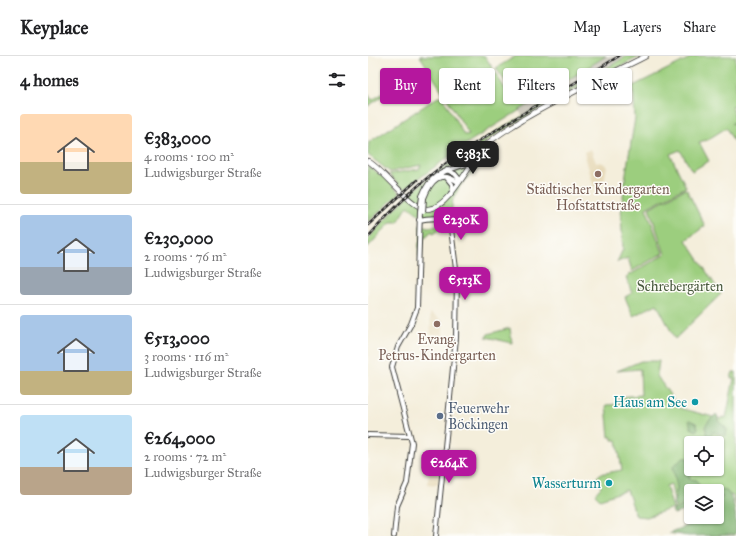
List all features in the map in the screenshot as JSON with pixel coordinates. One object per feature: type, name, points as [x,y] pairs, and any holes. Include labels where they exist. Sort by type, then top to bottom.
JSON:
[{"type":"main road","points":[[368,161],[416,205],[425,209],[436,208],[446,200],[472,162],[490,141],[549,105],[646,56]]},
{"type":"street","points":[[394,536],[397,506],[406,488],[410,468],[412,443],[392,370],[396,350],[411,324],[417,308],[419,220],[423,197],[431,180],[446,170],[472,162]]},
{"type":"street","points":[[446,170],[455,174],[459,181]]},
{"type":"street","points":[[423,197],[433,181],[445,176],[459,181]]},
{"type":"street","points":[[445,176],[452,184],[453,190]]},
{"type":"street","points":[[421,212],[425,216],[432,219]]},
{"type":"street","points":[[419,220],[432,219],[450,221],[457,277],[455,348],[436,536]]},
{"type":"street","points":[[368,434],[410,436]]},
{"type":"shaded area","points":[[606,56],[627,56],[607,68],[587,68]]},
{"type":"shaded area","points":[[577,74],[577,85],[569,90],[569,79]]},
{"type":"shaded area","points":[[529,104],[545,104],[523,117],[519,110]]},
{"type":"shaded area","name":"Städtischer Kindergarten Hofstattstraße","points":[[591,149],[596,163],[601,162],[607,166],[604,182],[594,187],[584,152]]},
{"type":"shaded area","name":"Evang. Petrus-Kindergarten","points":[[430,313],[443,321],[443,335],[431,335]]},
{"type":"shaded area","points":[[432,457],[441,458],[438,485],[427,484]]},
{"type":"green space","points":[[420,56],[485,56],[492,68],[439,68],[439,86],[431,74],[431,68],[428,68]]},
{"type":"green space","points":[[516,56],[606,56],[587,68],[577,68],[577,74],[569,79],[569,68],[503,68],[503,79],[496,68]]},
{"type":"green space","points":[[627,56],[641,56],[617,68],[606,68]]},
{"type":"green space","name":"Schrebergärten","points":[[694,56],[736,56],[736,104],[732,107],[736,120],[731,124],[736,122],[736,145],[726,128],[707,140],[699,142],[709,161],[692,171],[680,150],[670,154],[686,187],[646,208],[663,253],[632,271],[628,258],[617,262],[623,249],[621,215],[635,118],[633,86]]},
{"type":"green space","points":[[495,72],[503,85],[503,104],[530,104],[469,142],[403,190],[389,174],[419,169],[421,165],[390,172],[368,155],[369,142],[427,104],[431,104],[431,102],[438,97],[439,104],[446,104],[464,135],[469,134],[450,104],[495,104]]},
{"type":"green space","points":[[577,85],[577,88],[569,92],[569,89]]},
{"type":"green space","points":[[368,94],[372,100],[380,95],[380,98],[368,106]]},
{"type":"green space","points":[[544,104],[547,104],[490,138],[474,152],[466,175],[453,199],[451,215],[447,218],[424,218],[408,206],[398,222],[391,222],[368,247],[368,239],[407,197],[424,182],[456,158],[504,127]]},
{"type":"green space","points":[[490,146],[494,151],[492,155],[472,173],[462,185],[478,161],[480,162],[487,153],[486,151]]},
{"type":"green space","points":[[368,166],[385,178],[400,193],[368,222]]},
{"type":"green space","name":"Schrebergärten","points":[[685,189],[687,190],[705,226],[686,240],[721,294],[675,339],[657,304],[633,316],[625,297],[632,293],[626,277],[665,254],[649,208]]},
{"type":"green space","points":[[446,223],[447,226],[433,233],[432,231],[424,238],[421,256],[419,256],[419,243],[421,239],[420,225],[429,227]]},
{"type":"green space","points":[[510,328],[512,343],[486,337],[488,334]]},
{"type":"green space","points":[[641,361],[659,361],[657,376],[679,408],[721,419],[722,417],[726,418],[734,378],[731,378],[733,372],[736,372],[736,505],[733,496],[724,493],[724,484],[684,484],[684,506],[672,511],[675,507],[671,484],[666,486],[673,508],[647,517],[636,516],[627,490],[600,499],[595,494],[601,487],[599,483],[595,481],[600,474],[622,470],[617,440],[612,440],[612,437],[609,437],[606,405],[620,404],[619,397],[641,395],[640,369],[617,371]]},
{"type":"green space","points":[[716,414],[718,421],[727,429],[726,436],[713,432],[711,436],[709,436],[706,434],[706,424]]},
{"type":"green space","points":[[689,420],[696,423],[698,429],[696,431],[691,428]]},
{"type":"green space","points":[[684,458],[684,476],[690,476],[689,479],[697,480],[699,484],[684,484],[684,503],[675,507],[673,505],[677,488],[673,466]]},
{"type":"green space","points":[[724,490],[730,495],[734,506],[736,520],[736,533],[734,535],[689,536],[668,533],[690,524],[724,524]]},
{"type":"green space","points":[[684,506],[684,511],[674,514],[672,511]]},
{"type":"railway","points":[[368,237],[403,200],[441,167],[506,124],[619,56]]},
{"type":"railway","points":[[368,225],[417,180]]},
{"type":"place","name":"Städtischer Kindergarten Hofstattstraße","points":[[598,174]]},
{"type":"place","name":"Evang. Petrus-Kindergarten","points":[[437,324]]},
{"type":"place","name":"Haus am See","points":[[695,402]]},
{"type":"place","name":"Feuerwehr Böckingen","points":[[440,416]]},
{"type":"place","name":"Wasserturm","points":[[609,483]]}]
